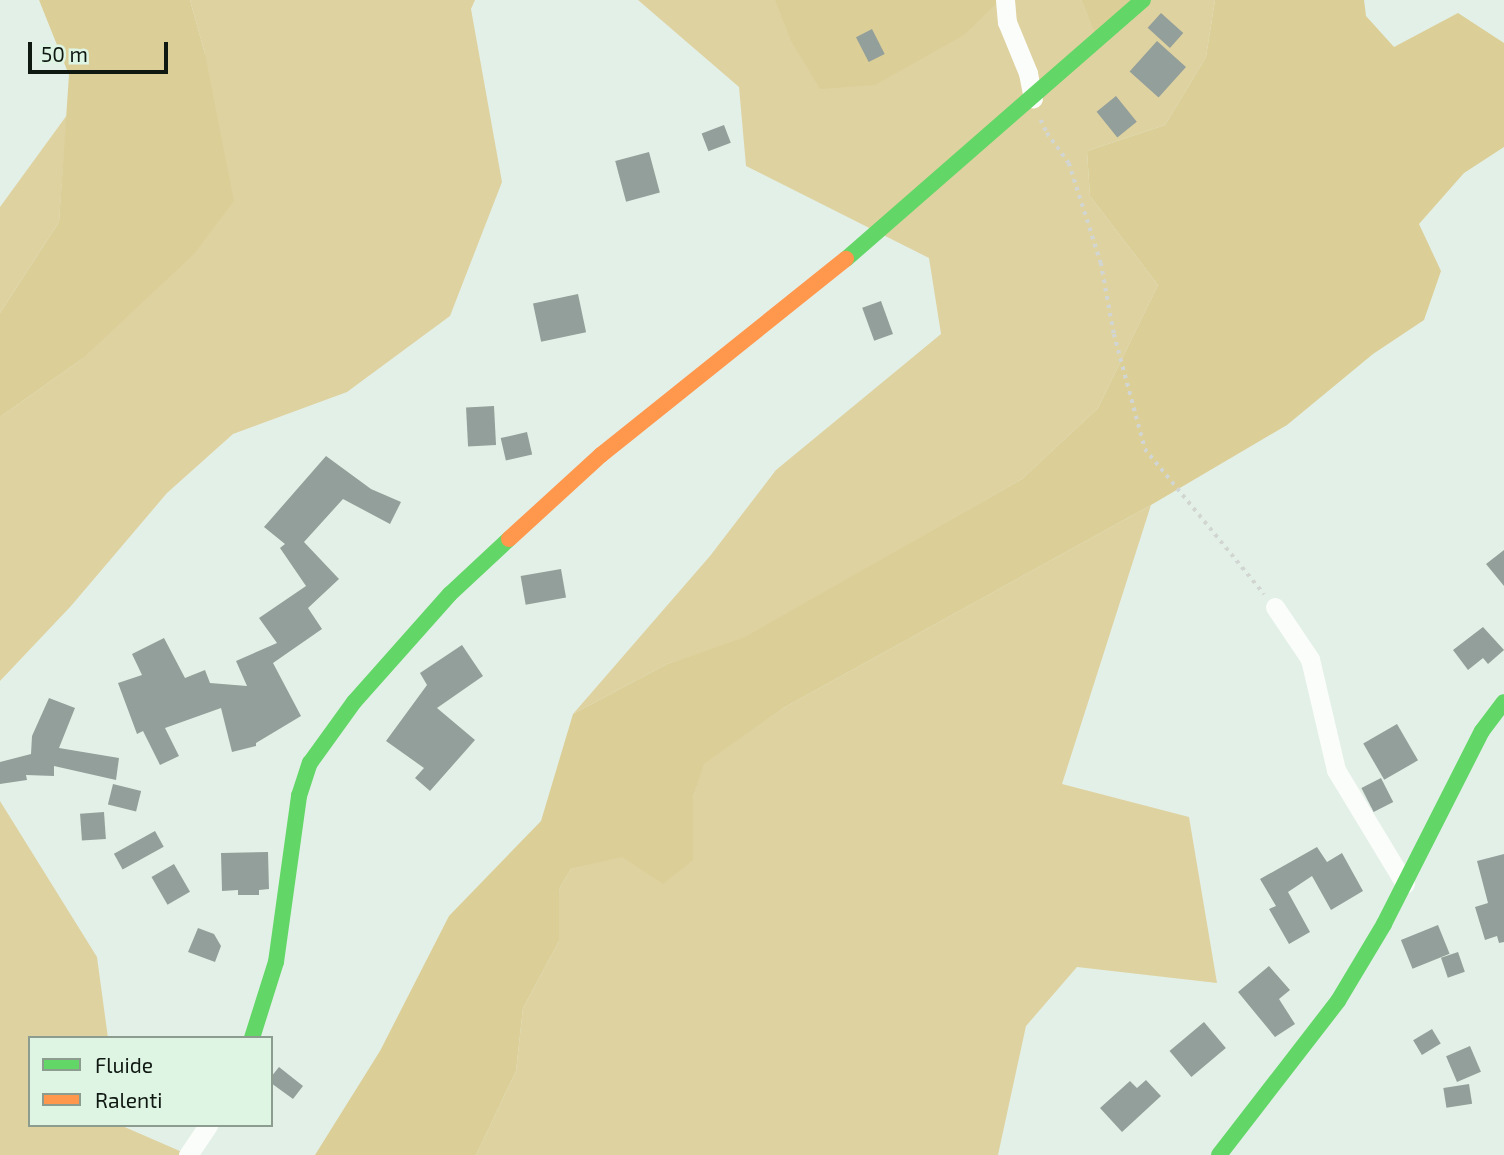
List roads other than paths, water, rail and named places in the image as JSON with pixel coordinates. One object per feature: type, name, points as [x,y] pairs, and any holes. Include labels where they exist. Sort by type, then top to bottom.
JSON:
[{"type":"street","points":[[1005,0],[1007,22],[1028,73],[1033,99]]},
{"type":"street","points":[[253,1036],[276,962],[299,796],[310,764],[354,702],[450,594],[601,454],[802,297],[1033,99],[1143,0]]},
{"type":"street","points":[[1275,607],[1310,659],[1336,770],[1405,884]]},
{"type":"street","points":[[1219,1155],[1338,1001],[1405,884],[1473,747],[1504,702]]},
{"type":"street","points":[[188,1155],[207,1127]]}]
